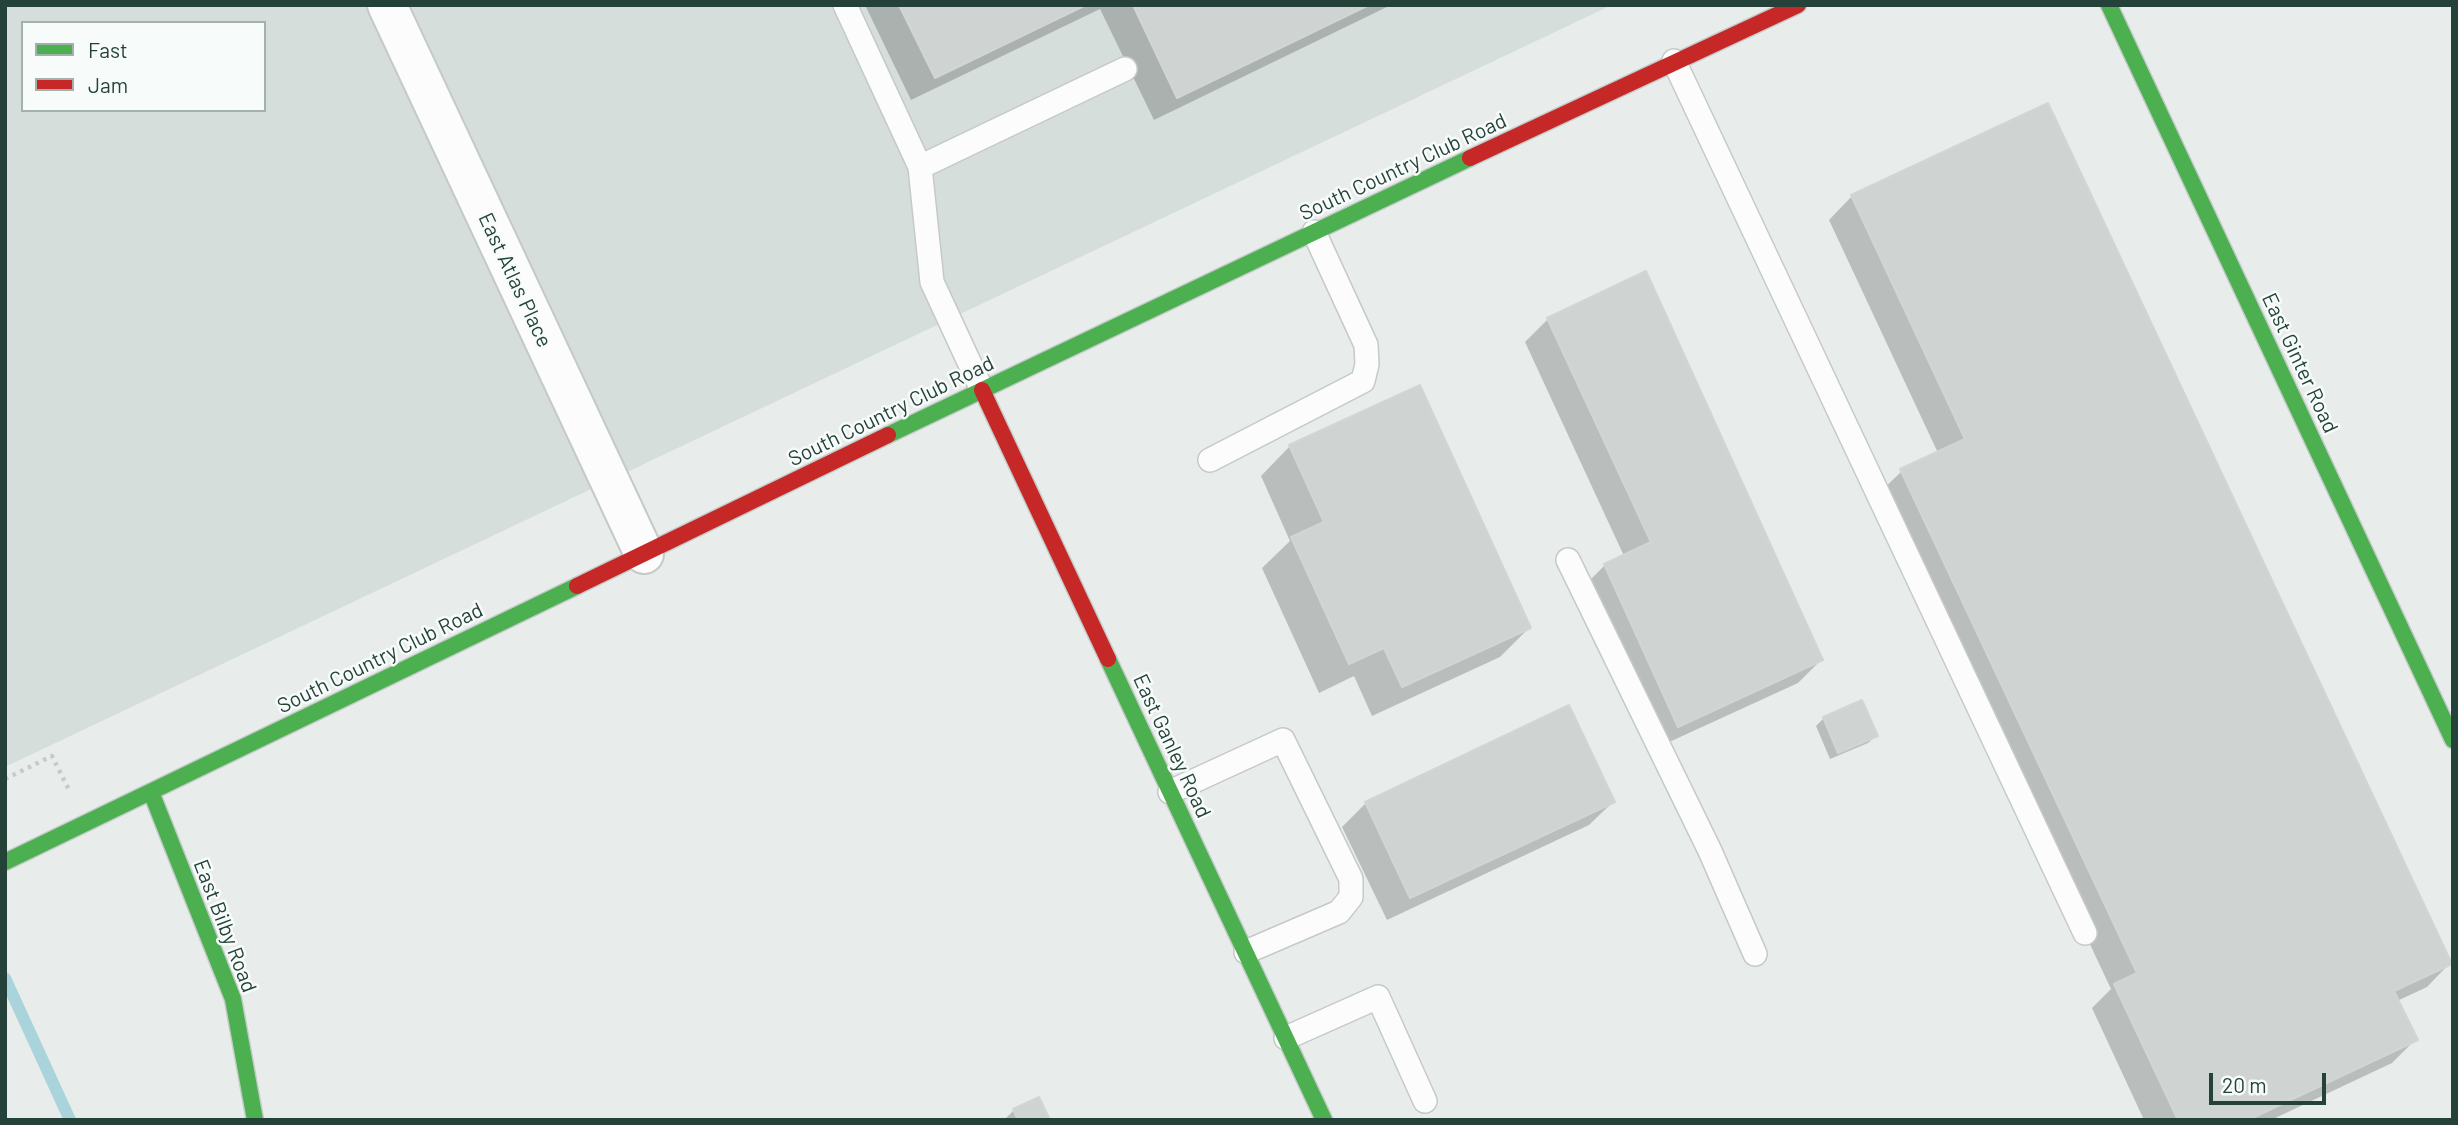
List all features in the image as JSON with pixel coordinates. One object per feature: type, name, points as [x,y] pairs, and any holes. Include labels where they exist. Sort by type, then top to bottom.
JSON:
[{"type":"street","name":"East Atlas Place","points":[[387,5],[644,554]]},
{"type":"street","name":"South Country Club Road","points":[[5,862],[982,390],[1674,61],[1798,5]]},
{"type":"street","name":"East Ginter Road","points":[[2109,5],[2453,740]]},
{"type":"street","name":"East Ganley Road","points":[[982,390],[1324,1120]]},
{"type":"street","name":"East Bilby Road","points":[[151,792],[233,999],[255,1120]]},
{"type":"lane","points":[[845,5],[920,167],[932,282],[982,390]]},
{"type":"lane","points":[[1674,61],[2085,933]]},
{"type":"lane","points":[[920,167],[1125,69]]},
{"type":"lane","points":[[1210,460],[1363,381],[1367,364],[1366,345],[1314,232]]},
{"type":"lane","points":[[1568,560],[1710,852],[1755,954]]},
{"type":"lane","points":[[1170,792],[1283,740],[1351,879],[1351,897],[1339,912],[1246,952]]},
{"type":"lane","points":[[1286,1038],[1378,998],[1425,1101]]},
{"type":"path","points":[[5,779],[52,756],[85,824]]},
{"type":"shaded area","points":[[5,5],[1612,5],[5,767]]},
{"type":"building","points":[[899,5],[1086,5],[935,78]]},
{"type":"building","points":[[1133,5],[1369,5],[1177,98]]},
{"type":"building","points":[[2048,103],[2452,964],[2394,991],[2418,1040],[2248,1120],[2178,1120],[2114,984],[2137,973],[1900,469],[1965,439],[1851,195]]},
{"type":"building","points":[[1646,271],[1823,660],[1678,727],[1604,564],[1651,542],[1547,318]]},
{"type":"building","points":[[1420,385],[1531,628],[1402,687],[1384,648],[1349,664],[1291,537],[1324,522],[1289,445]]},
{"type":"building","points":[[1862,700],[1878,736],[1838,753],[1823,717]]},
{"type":"building","points":[[1569,705],[1615,802],[1410,898],[1365,802]]},
{"type":"building","points":[[1039,1097],[1050,1120],[1018,1120],[1013,1109]]},
{"type":"waterway","points":[[5,978],[70,1120]]},
{"type":"traffic: fast","points":[[2109,5],[2453,740]]},
{"type":"traffic: fast","points":[[888,435],[1470,158]]},
{"type":"traffic: fast","points":[[5,862],[577,586]]},
{"type":"traffic: fast","points":[[1108,659],[1324,1120]]},
{"type":"traffic: fast","points":[[151,792],[233,999],[255,1120]]},
{"type":"traffic: jam","points":[[1470,158],[1798,5]]},
{"type":"traffic: jam","points":[[982,390],[1108,659]]},
{"type":"traffic: jam","points":[[577,586],[888,435]]}]
